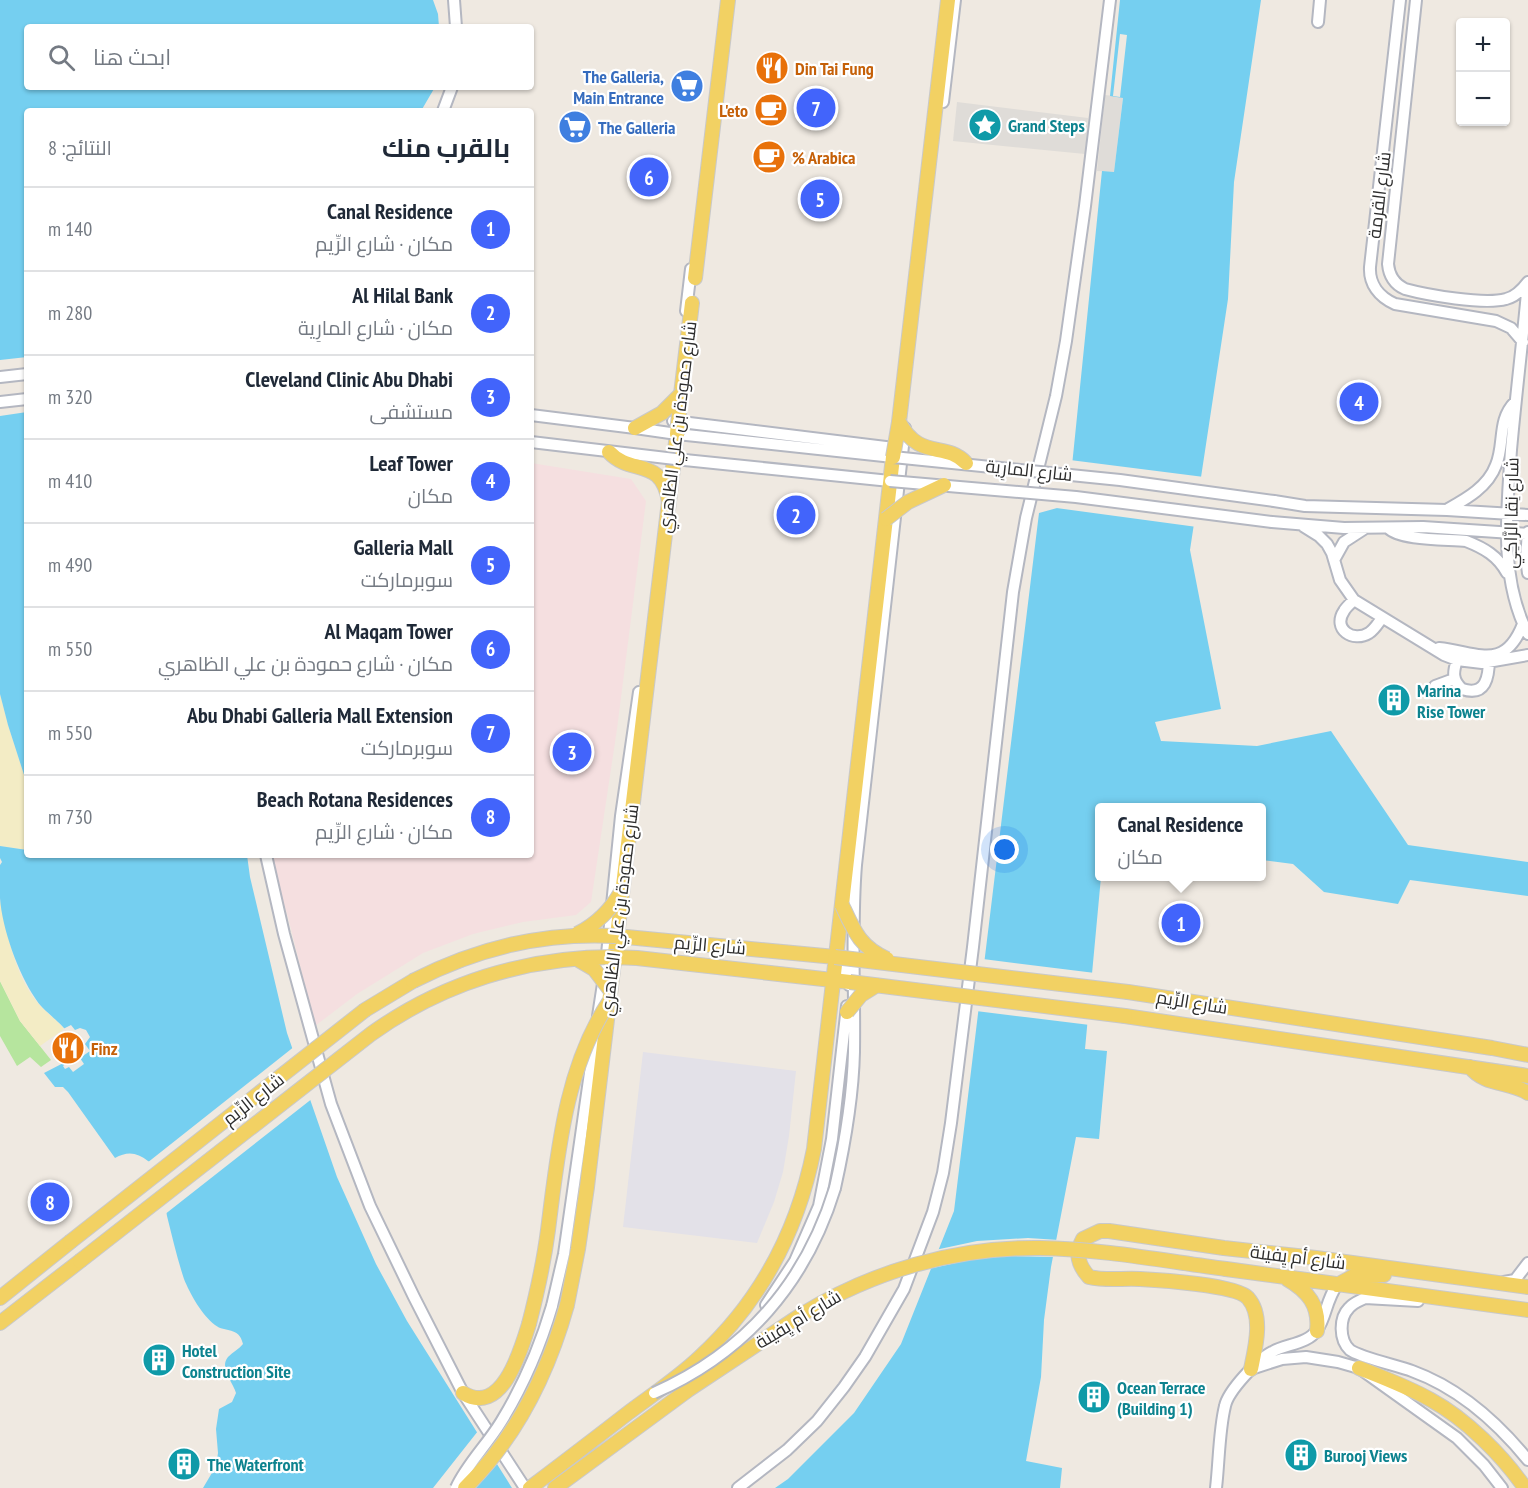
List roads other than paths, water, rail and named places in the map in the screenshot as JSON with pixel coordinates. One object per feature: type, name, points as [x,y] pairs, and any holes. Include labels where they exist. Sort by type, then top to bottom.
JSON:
[{"type":"main road","points":[[695,278],[726,0]]},
{"type":"main road","points":[[530,1488],[700,1357],[728,1328],[763,1283],[789,1235],[805,1192],[814,1149],[890,481],[898,453],[898,422],[948,0]]},
{"type":"main road","name":"شارع حمودة بن علي الظاهري","points":[[465,1488],[498,1451],[521,1416],[547,1364],[561,1324],[573,1277],[583,1218],[609,996],[610,961],[622,890],[675,459],[675,427],[692,303]]},
{"type":"main road","points":[[635,428],[662,413],[681,394]]},
{"type":"main road","points":[[898,422],[908,436],[921,446],[955,455],[966,463]]},
{"type":"main road","points":[[609,452],[621,461],[654,473],[664,486],[669,502]]},
{"type":"main road","points":[[886,519],[908,502],[944,485]]},
{"type":"main road","points":[[571,936],[600,919],[622,890]]},
{"type":"main road","points":[[842,905],[853,931],[863,944],[877,955],[900,965]]},
{"type":"main road","name":"شارع الرِّيم","points":[[1,1297],[374,1004],[430,972],[475,954],[522,941],[571,936],[616,936],[836,957],[1128,992],[1526,1054]]},
{"type":"main road","points":[[463,1393],[483,1398],[498,1391],[515,1360],[529,1324],[545,1250],[554,1169],[565,1117],[588,1041],[609,996],[594,969],[577,958]]},
{"type":"main road","name":"شارع الرِّيم","points":[[0,1323],[371,1034],[396,1017],[438,994],[483,977],[530,965],[577,958],[610,961],[637,958],[834,979],[1125,1016],[1528,1076]]},
{"type":"main road","points":[[847,1012],[861,995],[878,985]]},
{"type":"main road","points":[[1470,1067],[1485,1080],[1511,1085],[1528,1093]]},
{"type":"main road","name":"شارع أم يِفينة","points":[[1251,1369],[1258,1334],[1249,1298],[1227,1288],[1142,1279],[1105,1280],[1089,1277],[1079,1263],[1077,1255],[1083,1239],[1100,1231],[1109,1231],[1528,1287]]},
{"type":"main road","name":"شارع أم يِفينة","points":[[555,1488],[648,1419],[778,1330],[834,1296],[887,1273],[960,1254],[1025,1248],[1073,1250],[1528,1310]]},
{"type":"main road","points":[[1337,1285],[1354,1276],[1397,1275],[1415,1271]]},
{"type":"main road","points":[[1282,1277],[1298,1285],[1310,1297],[1317,1313],[1317,1331]]},
{"type":"main road","points":[[1359,1368],[1433,1400],[1460,1418],[1525,1488]]},
{"type":"street","points":[[454,0],[456,24]]},
{"type":"street","points":[[610,961],[621,816],[675,427],[726,0]]},
{"type":"street","points":[[654,1394],[689,1377],[742,1339],[767,1313],[807,1257],[822,1225],[829,1188],[848,1120],[853,1075],[855,865],[898,453],[955,0]]},
{"type":"street","points":[[738,1488],[787,1450],[817,1421],[865,1357],[904,1289],[925,1236],[940,1182],[951,1123],[1013,592],[1026,518],[1056,396],[1066,341],[1110,0]]},
{"type":"street","points":[[1318,22],[1320,0]]},
{"type":"street","name":"شارع القرمة","points":[[1400,0],[1370,267],[1371,278],[1379,293],[1395,304],[1504,324],[1511,328],[1523,342]]},
{"type":"street","name":"شارع القرمة","points":[[1416,0],[1389,269],[1396,283],[1405,290],[1462,298],[1507,299],[1517,294],[1528,282]]},
{"type":"street","points":[[444,108],[451,90]]},
{"type":"street","name":"شارع نِقا الرَّاكِي","points":[[1526,629],[1510,578],[1508,513],[1515,402],[1528,282]]},
{"type":"street","points":[[1462,298],[1472,302],[1475,307],[1470,317]]},
{"type":"street","points":[[0,377],[24,374]]},
{"type":"street","points":[[0,402],[24,399]]},
{"type":"street","points":[[1447,510],[1477,490],[1494,470],[1499,457],[1505,415],[1515,402]]},
{"type":"street","name":"شارع المارِية","points":[[534,415],[635,428],[675,427],[898,453],[1120,480],[1305,506],[1528,514]]},
{"type":"street","name":"شارع المارِية","points":[[534,442],[890,481],[1076,496],[1303,526],[1364,528],[1423,526],[1528,534]]},
{"type":"street","points":[[1303,526],[1327,544],[1340,580],[1354,600],[1436,648],[1444,655],[1457,660],[1528,655]]},
{"type":"street","points":[[1334,560],[1344,542],[1364,528]]},
{"type":"street","points":[[1388,528],[1402,535],[1473,543],[1498,559],[1510,578]]},
{"type":"street","name":"شارع نِقا الرَّاكِي","points":[[1528,534],[1526,558],[1528,573]]},
{"type":"street","points":[[1354,600],[1343,611],[1341,622],[1341,626],[1350,636],[1357,637],[1371,632],[1382,618]]},
{"type":"street","points":[[1436,648],[1487,658],[1510,647],[1526,629]]},
{"type":"street","points":[[1457,660],[1455,679],[1462,689],[1474,691],[1488,679],[1487,658]]},
{"type":"street","points":[[1435,686],[1455,679]]},
{"type":"street","points":[[267,858],[284,934],[331,1104],[370,1206],[463,1393],[525,1488]]},
{"type":"street","points":[[549,1488],[695,1378],[744,1332],[773,1297],[795,1261],[829,1188],[850,982],[845,968],[836,957]]},
{"type":"street","name":"شارع حمودة بن علي الظاهري","points":[[456,1488],[496,1430],[519,1390],[538,1349],[552,1306],[564,1254],[610,961]]},
{"type":"street","points":[[1500,1283],[1515,1280],[1528,1263]]},
{"type":"street","points":[[1216,1488],[1225,1404],[1251,1369],[1269,1354],[1310,1337],[1317,1331],[1328,1300],[1337,1285]]},
{"type":"street","points":[[1474,1303],[1365,1298],[1351,1306],[1344,1315],[1342,1338],[1350,1350],[1413,1371],[1445,1386],[1491,1418],[1528,1460]]},
{"type":"street","points":[[1251,1369],[1282,1359],[1306,1357],[1359,1368],[1457,1438],[1484,1465],[1502,1488]]},
{"type":"water","points":[[0,0],[433,0],[439,24],[24,24],[24,90],[433,90],[423,108],[24,108],[24,775],[0,694]]},
{"type":"water","points":[[1120,0],[1261,0],[1234,182],[1228,299],[1190,550],[1221,709],[1155,722],[1161,741],[1257,746],[1331,731],[1408,845],[1528,862],[1528,896],[1410,880],[1398,904],[1324,892],[1293,864],[1266,861],[1266,803],[1095,803],[1095,881],[1101,881],[1085,1049],[1107,1051],[1099,1139],[1076,1137],[1051,1267],[1044,1320],[1041,1377],[1026,1461],[1062,1468],[1060,1488],[775,1488],[788,1479],[854,1413],[901,1344],[954,1211],[1039,513],[1068,505],[1102,171],[1114,172],[1123,98],[1110,96]]},
{"type":"water","points":[[0,846],[24,850],[24,858],[247,858],[287,1033],[337,1177],[376,1264],[407,1321],[512,1488],[203,1488],[216,1466],[218,1453],[216,1429],[219,1409],[232,1402],[236,1393],[226,1370],[226,1361],[243,1344],[235,1332],[219,1327],[210,1321],[197,1304],[184,1279],[167,1216],[164,1186],[159,1170],[136,1154],[124,1154],[115,1158],[68,1092],[63,1087],[55,1087],[44,1073],[73,1058],[74,1048],[67,1032],[35,998],[12,950],[1,910],[0,865],[2,862]]},
{"type":"place","name":"Din Tai Fung","points":[[772,68]]},
{"type":"place","name":"The Galleria, Main Entrance","points":[[687,86]]},
{"type":"place","name":"Abu Dhabi Galleria Mall Extension","points":[[816,108]]},
{"type":"place","name":"L'eto","points":[[771,110]]},
{"type":"place","name":"Grand Steps","points":[[985,125]]},
{"type":"place","name":"The Galleria","points":[[575,127]]},
{"type":"place","name":"% Arabica","points":[[769,157]]},
{"type":"place","name":"Al Maqam Tower","points":[[649,177]]},
{"type":"place","name":"Galleria Mall","points":[[820,199]]},
{"type":"place","name":"Leaf Tower","points":[[1359,402]]},
{"type":"place","name":"Al Hilal Bank","points":[[796,515]]},
{"type":"place","name":"Marina Rise Tower","points":[[1394,700]]},
{"type":"place","name":"Cleveland Clinic Abu Dhabi","points":[[572,752]]},
{"type":"place","name":"Canal Residence","points":[[1181,923]]},
{"type":"place","name":"Finz","points":[[68,1048]]},
{"type":"place","name":"Beach Rotana Residences","points":[[50,1202]]},
{"type":"place","name":"Hotel Construction Site","points":[[159,1360]]},
{"type":"place","name":"Ocean Terrace (Building 1)","points":[[1094,1397]]},
{"type":"place","name":"Burooj Views","points":[[1301,1455]]},
{"type":"place","name":"The Waterfront","points":[[184,1464]]}]
